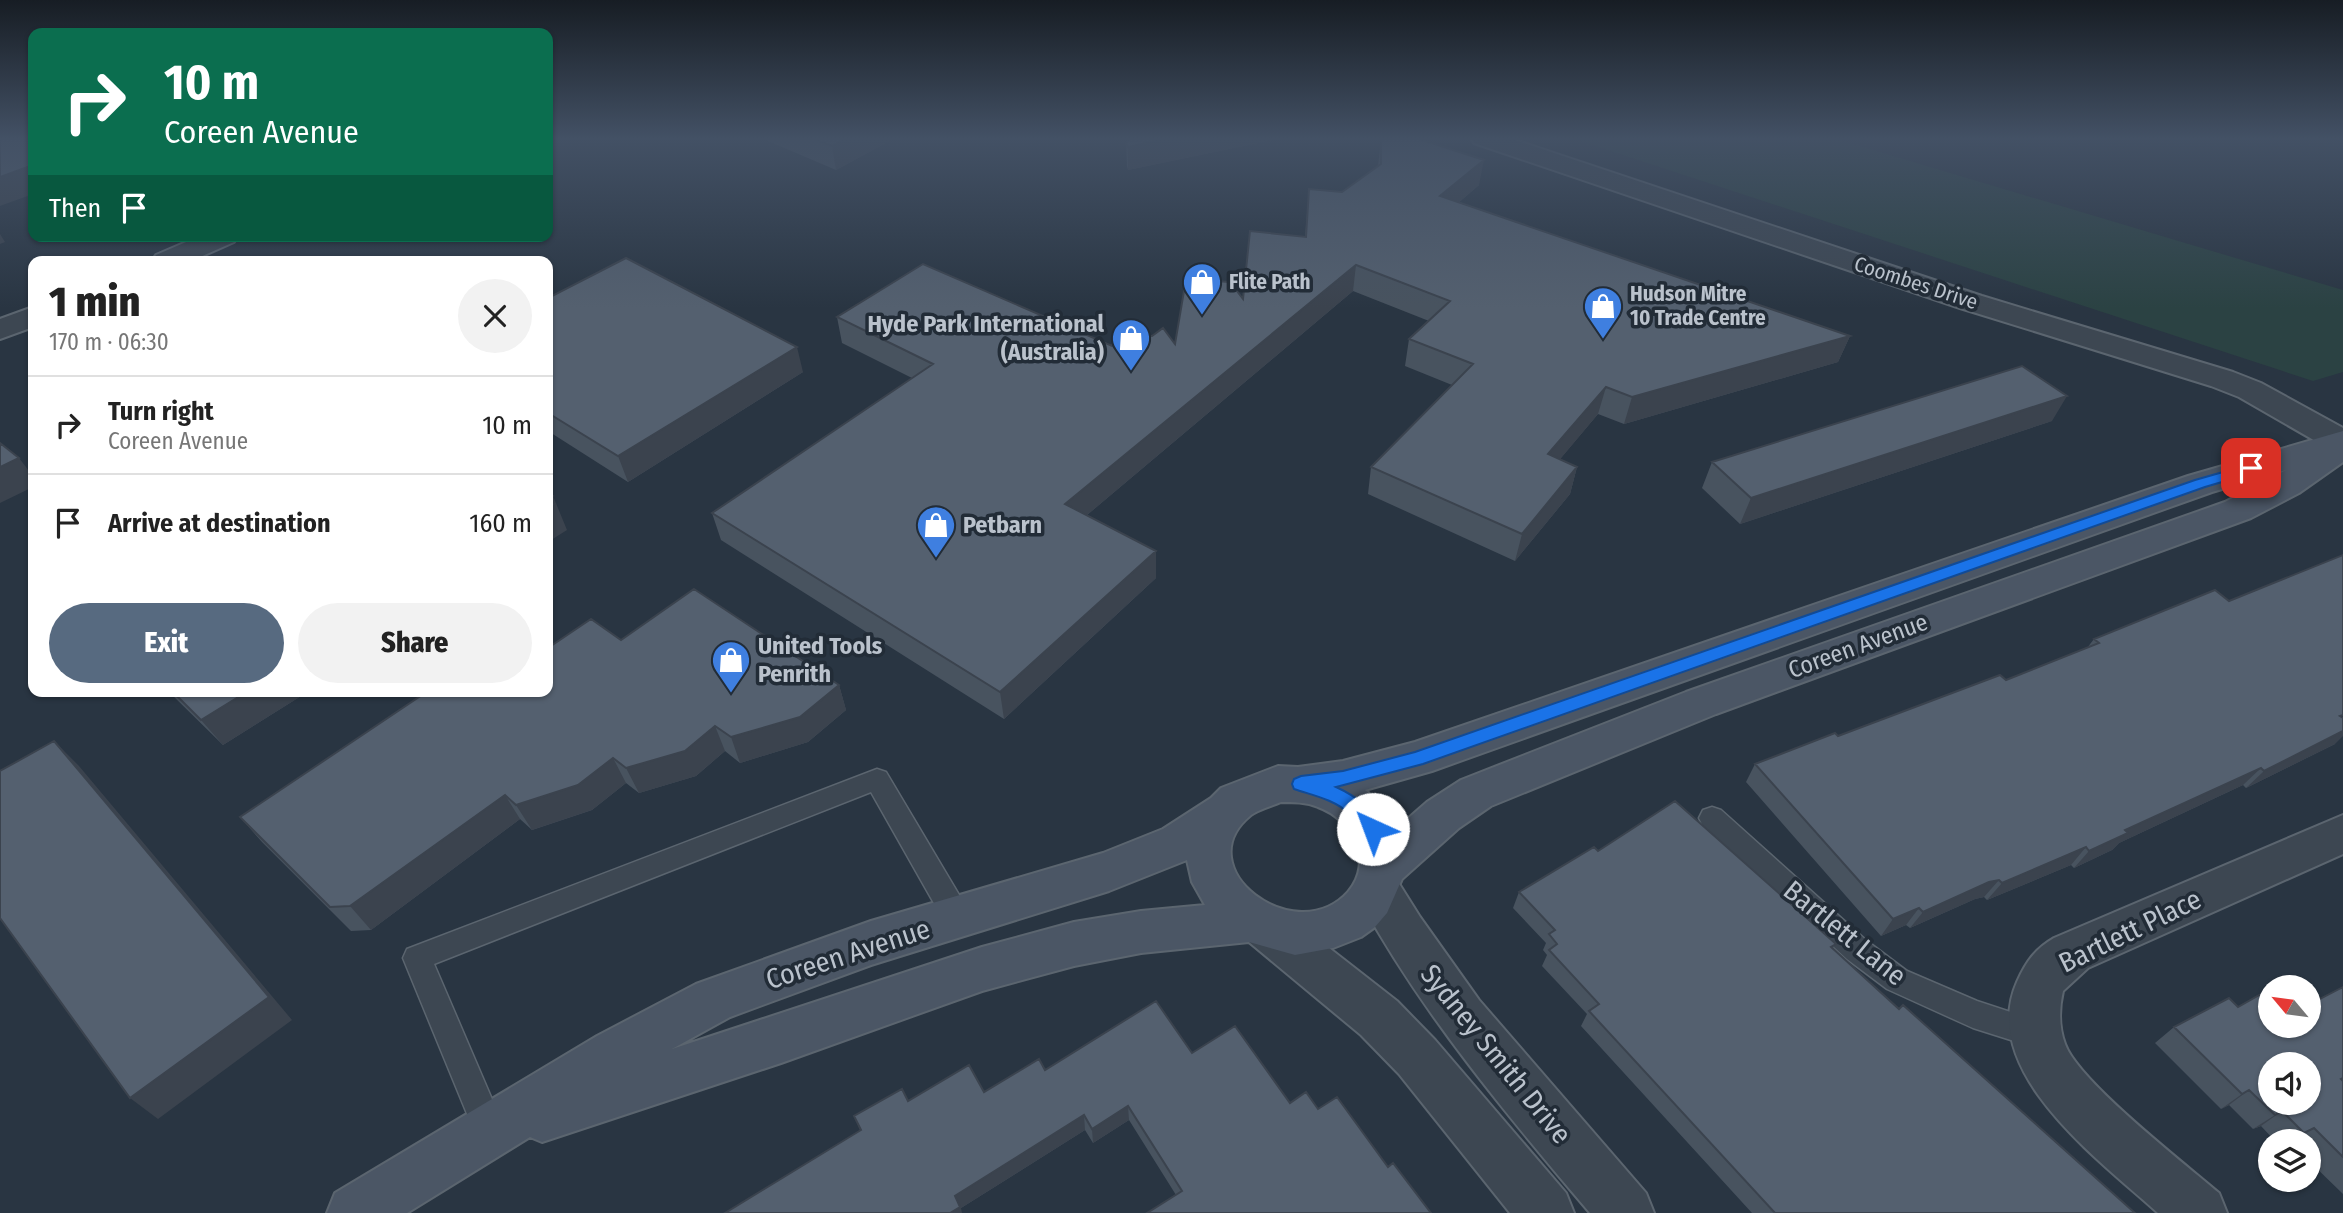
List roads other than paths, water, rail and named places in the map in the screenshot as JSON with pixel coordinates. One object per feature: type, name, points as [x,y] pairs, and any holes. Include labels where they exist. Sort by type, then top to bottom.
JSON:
[{"type":"street","name":"Coombes Drive","points":[[1651,195],[1971,302],[2222,379],[2250,390],[2343,442]]},
{"type":"street","points":[[178,256],[210,242]]},
{"type":"street","points":[[0,330],[28,318]]},
{"type":"street","name":"Coreen Avenue","points":[[1301,784],[1343,779],[1417,759],[2200,484],[2343,442]]},
{"type":"street","name":"Coreen Avenue","points":[[1380,878],[1443,815],[1476,793],[1701,703],[2238,510],[2276,494],[2304,476],[2343,442]]},
{"type":"street","points":[[1259,924],[1293,933],[1321,932],[1345,922],[1365,907],[1380,878],[1381,848],[1373,829],[1360,812],[1333,793],[1301,784],[1278,784],[1256,789],[1236,799],[1222,813],[1212,831],[1207,850],[1209,871],[1217,890],[1233,907],[1358,1000],[1417,1057],[1546,1213]]},
{"type":"street","name":"Coreen Avenue","points":[[355,1213],[490,1132],[615,1052],[714,1000],[871,943],[958,919],[1109,871],[1179,843],[1222,813]]},
{"type":"street","name":"Bartlett Place","points":[[2199,1213],[2068,1095],[2053,1074],[2036,1034],[2034,1012],[2038,990],[2045,975],[2057,962],[2343,834]]},
{"type":"street","name":"Sydney Smith Drive","points":[[1380,878],[1422,962],[1490,1053],[1626,1213]]},
{"type":"street","name":"Coreen Avenue","points":[[490,1132],[781,1039],[982,969],[1074,944],[1141,932],[1259,924]]},
{"type":"lane","points":[[490,1132],[417,958],[877,779],[958,919]]},
{"type":"lane","name":"Bartlett Lane","points":[[1712,818],[1857,950],[1897,980],[1973,1014],[2036,1034]]},
{"type":"place","name":"Flite Path","points":[[1202,316]]},
{"type":"place","name":"Hudson Mitre 10 Trade Centre","points":[[1603,340]]},
{"type":"place","name":"Hyde Park International (Australia)","points":[[1131,372]]},
{"type":"place","name":"Petbarn","points":[[936,559]]},
{"type":"place","name":"United Tools Penrith","points":[[731,694]]}]
